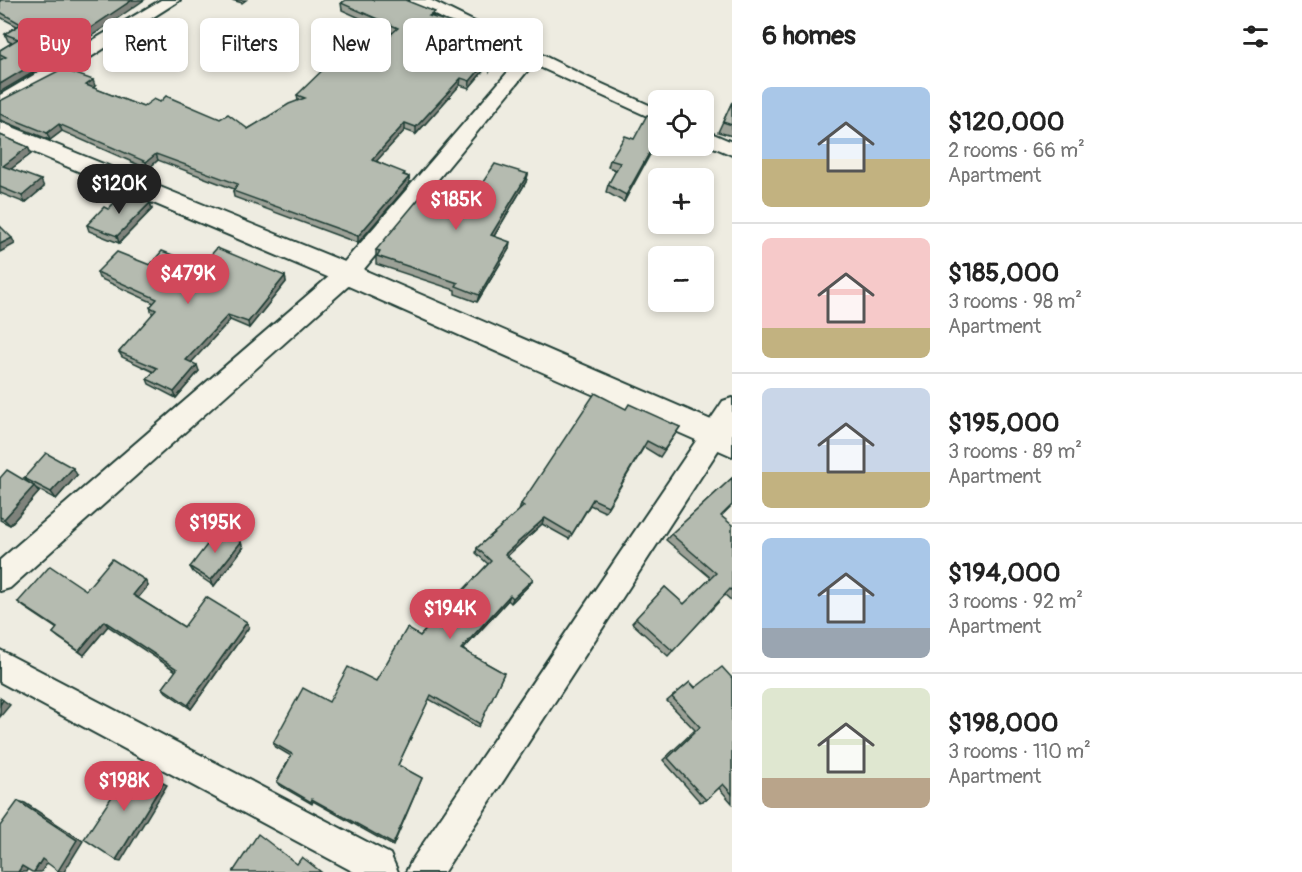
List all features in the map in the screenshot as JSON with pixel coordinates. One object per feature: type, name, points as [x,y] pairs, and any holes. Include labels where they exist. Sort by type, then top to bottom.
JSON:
[{"type":"street","points":[[0,102],[66,65],[172,0]]},
{"type":"street","points":[[418,0],[454,18]]},
{"type":"street","points":[[543,62],[648,111]]},
{"type":"street","points":[[0,578],[347,274],[517,72]]},
{"type":"street","points":[[0,129],[347,274],[723,440]]},
{"type":"street","points":[[714,141],[732,149]]},
{"type":"street","points":[[424,872],[723,440],[732,408]]},
{"type":"street","points":[[0,665],[378,866],[380,872]]},
{"type":"building","points":[[0,0],[132,0],[91,28],[91,18],[18,18],[18,22],[0,12]]},
{"type":"building","points":[[346,0],[405,0],[435,12],[429,16],[436,18],[403,18],[403,72],[478,72],[470,81],[461,78],[416,127],[405,123],[372,160],[405,173],[403,175],[409,177],[358,236],[233,191],[238,184],[156,154],[146,162],[59,124],[47,133],[0,114],[0,101],[56,72],[70,72],[93,80],[86,85],[143,107],[154,99],[160,102],[166,96],[220,119],[228,114],[248,129],[289,104],[305,98],[297,95],[321,72],[391,72],[391,34],[398,28],[391,25],[391,18],[375,18],[341,3]]},
{"type":"building","points":[[18,26],[18,39],[5,34]]},
{"type":"building","points":[[18,39],[18,72],[20,72],[0,84],[0,60],[6,57],[0,54],[0,50]]},
{"type":"building","points":[[732,102],[732,125],[723,122]]},
{"type":"building","points":[[648,115],[648,155],[626,195],[608,185],[620,163],[610,160],[625,136],[634,139]]},
{"type":"building","points":[[0,135],[28,147],[3,166],[41,180],[22,196],[0,187]]},
{"type":"building","points":[[495,164],[528,174],[491,235],[510,242],[479,295],[456,286],[458,283],[377,256],[380,251],[376,250],[432,183],[473,197]]},
{"type":"building","points":[[124,193],[150,203],[117,236],[87,225],[104,207],[108,209]]},
{"type":"building","points":[[0,226],[12,238],[0,244]]},
{"type":"building","points":[[217,248],[285,276],[248,322],[228,315],[186,360],[197,365],[174,392],[147,379],[157,368],[119,352],[156,310],[150,307],[157,299],[97,272],[117,252],[150,265],[162,251],[201,266]]},
{"type":"building","points":[[595,393],[626,409],[629,404],[680,427],[664,450],[647,441],[608,506],[593,499],[572,534],[545,518],[505,554],[533,579],[513,598],[510,595],[461,649],[504,673],[480,724],[431,695],[398,765],[422,778],[393,844],[277,782],[292,754],[273,743],[303,688],[329,702],[348,667],[376,681],[407,628],[420,636],[491,561],[477,548],[524,506],[521,504]]},
{"type":"building","points":[[46,453],[73,468],[51,492],[24,478]]},
{"type":"building","points":[[7,470],[34,486],[4,519],[0,517],[0,478]]},
{"type":"building","points":[[732,478],[732,505],[721,516],[732,525],[732,591],[730,589],[673,651],[636,618],[665,587],[684,604],[716,573],[671,534]]},
{"type":"building","points":[[219,529],[241,542],[211,580],[190,567]]},
{"type":"building","points":[[112,559],[145,580],[133,595],[184,627],[206,597],[247,622],[188,705],[163,688],[177,669],[104,621],[79,651],[53,633],[57,628],[18,602],[50,566],[86,590]]},
{"type":"building","points":[[722,667],[732,678],[732,794],[723,784],[706,800],[668,758],[700,727],[672,697],[690,682],[695,688]]},
{"type":"building","points":[[134,763],[163,783],[116,860],[84,839]]},
{"type":"building","points":[[18,801],[77,840],[58,871],[42,859],[34,872],[22,866],[18,872],[0,872],[0,826]]},
{"type":"building","points":[[258,834],[297,864],[302,857],[321,872],[233,872]]}]
